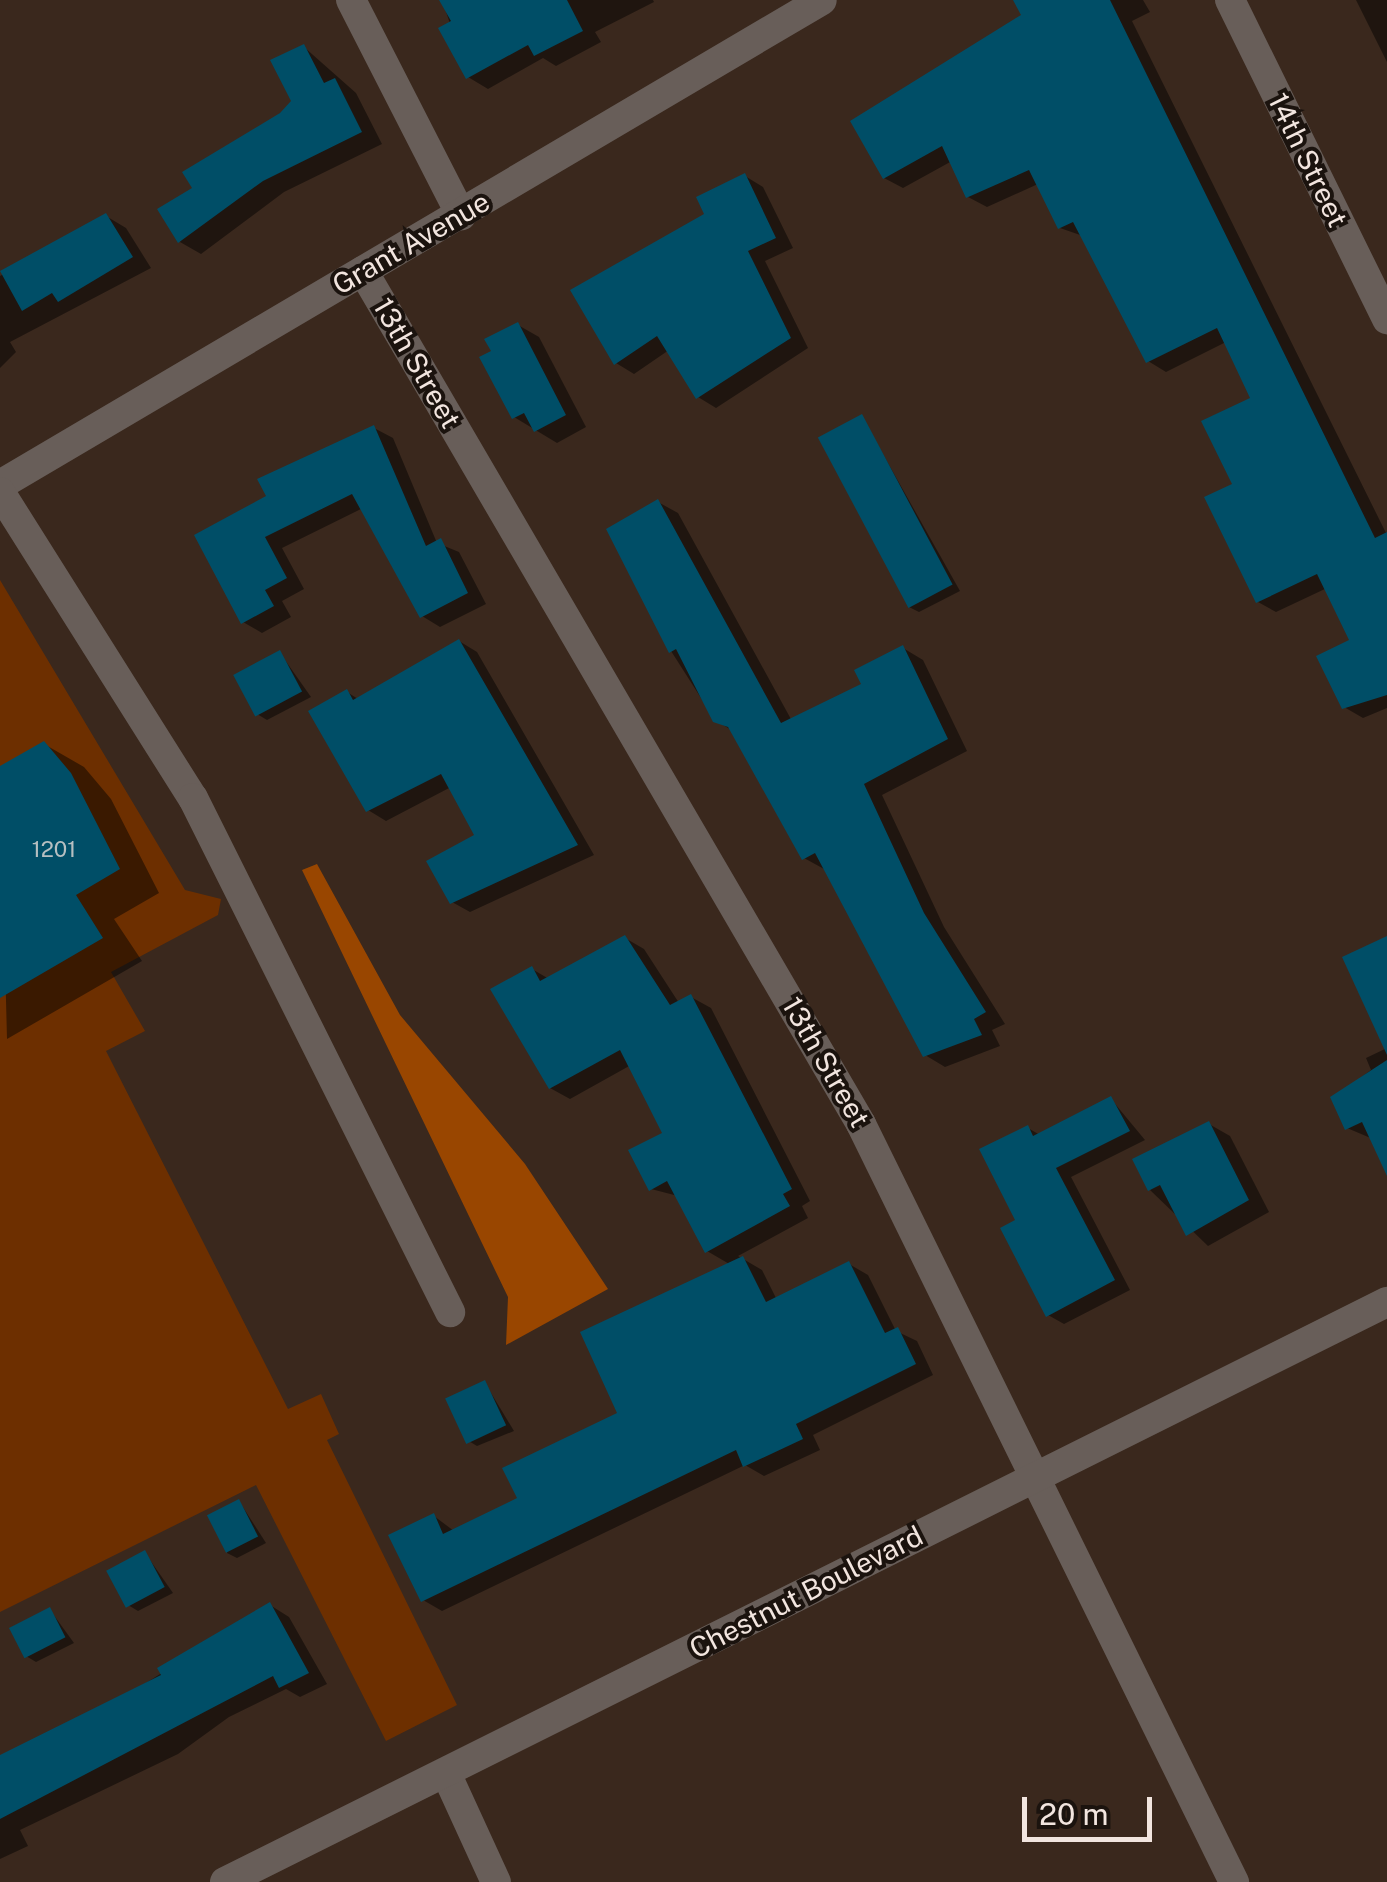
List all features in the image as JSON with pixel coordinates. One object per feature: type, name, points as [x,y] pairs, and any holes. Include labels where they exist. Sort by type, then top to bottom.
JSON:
[{"type":"street","points":[[351,0],[460,214]]},
{"type":"street","name":"Grant Avenue","points":[[0,489],[822,0]]},
{"type":"street","name":"14th Street","points":[[1230,0],[1387,320]]},
{"type":"street","name":"13th Street","points":[[363,272],[861,1124],[1234,1882]]},
{"type":"street","points":[[0,489],[193,798],[450,1312]]},
{"type":"street","name":"Chestnut Boulevard","points":[[225,1882],[1387,1302]]},
{"type":"street","points":[[446,1773],[496,1882]]},
{"type":"shaded area","points":[[0,580],[185,890],[221,899],[218,915],[111,972],[145,1031],[106,1051],[288,1409],[321,1394],[339,1434],[327,1440],[457,1705],[386,1741],[256,1485],[0,1612]]},
{"type":"shaded area","points":[[317,864],[400,1015],[525,1164],[608,1289],[506,1345],[508,1297],[302,870]]},
{"type":"building","points":[[439,0],[567,0],[583,31],[534,56],[528,45],[466,79],[438,28],[451,21]]},
{"type":"building","points":[[1013,0],[1110,0],[1375,538],[1387,532],[1387,695],[1342,709],[1316,656],[1349,640],[1317,574],[1256,603],[1204,497],[1232,484],[1201,421],[1250,398],[1217,328],[1146,363],[1073,222],[1058,229],[1029,170],[966,198],[942,146],[883,179],[850,121],[1021,15]]},
{"type":"building","points":[[304,44],[324,83],[335,78],[362,132],[263,181],[178,243],[157,209],[192,188],[182,172],[280,113],[291,101],[270,60]]},
{"type":"building","points":[[745,173],[776,238],[748,251],[791,338],[696,399],[657,336],[614,365],[570,290],[704,214],[696,197]]},
{"type":"building","points":[[106,213],[133,257],[58,302],[52,293],[22,311],[0,271]]},
{"type":"building","points":[[518,322],[566,415],[534,432],[524,413],[512,419],[479,357],[491,351],[484,339]]},
{"type":"building","points":[[862,414],[953,584],[908,608],[818,437]]},
{"type":"building","points":[[374,425],[426,546],[441,538],[468,593],[420,618],[352,494],[265,537],[287,578],[265,590],[274,606],[241,624],[194,535],[266,496],[257,479]]},
{"type":"building","points":[[658,499],[781,723],[861,684],[854,670],[903,645],[948,739],[864,784],[924,913],[986,1012],[974,1019],[982,1035],[923,1057],[815,853],[802,860],[728,727],[713,722],[676,649],[669,653],[606,529]]},
{"type":"building","points":[[459,639],[578,845],[450,904],[426,861],[474,835],[441,774],[366,812],[308,711],[347,689],[353,700]]},
{"type":"building","points":[[280,650],[302,691],[255,716],[233,675]]},
{"type":"building","points":[[44,741],[71,773],[120,869],[76,895],[103,938],[0,998],[0,766]]},
{"type":"building","points":[[625,935],[670,1005],[691,994],[792,1189],[783,1194],[790,1206],[705,1253],[667,1181],[649,1191],[628,1150],[662,1133],[620,1050],[549,1089],[490,989],[532,966],[540,981]]},
{"type":"building","points":[[1387,936],[1387,1055],[1342,957]]},
{"type":"building","points":[[1387,1060],[1387,1176],[1362,1122],[1345,1130],[1330,1097]]},
{"type":"building","points":[[1111,1096],[1130,1131],[1056,1168],[1115,1280],[1046,1317],[1000,1228],[1015,1220],[979,1149],[1028,1125],[1033,1136]]},
{"type":"building","points":[[1209,1121],[1249,1200],[1186,1236],[1160,1185],[1148,1191],[1132,1159]]},
{"type":"building","points":[[743,1256],[766,1302],[849,1261],[885,1333],[898,1327],[916,1364],[796,1424],[803,1439],[743,1467],[736,1450],[421,1602],[388,1535],[434,1513],[443,1534],[517,1498],[502,1468],[617,1413],[580,1332]]},
{"type":"building","points":[[485,1380],[506,1425],[466,1444],[445,1399]]},
{"type":"building","points":[[239,1499],[258,1536],[226,1553],[207,1515]]},
{"type":"building","points":[[145,1550],[165,1587],[126,1608],[106,1571]]},
{"type":"building","points":[[270,1602],[309,1673],[279,1688],[273,1676],[0,1819],[0,1755],[161,1675],[157,1668]]},
{"type":"building","points":[[50,1607],[65,1637],[24,1658],[9,1628]]}]
